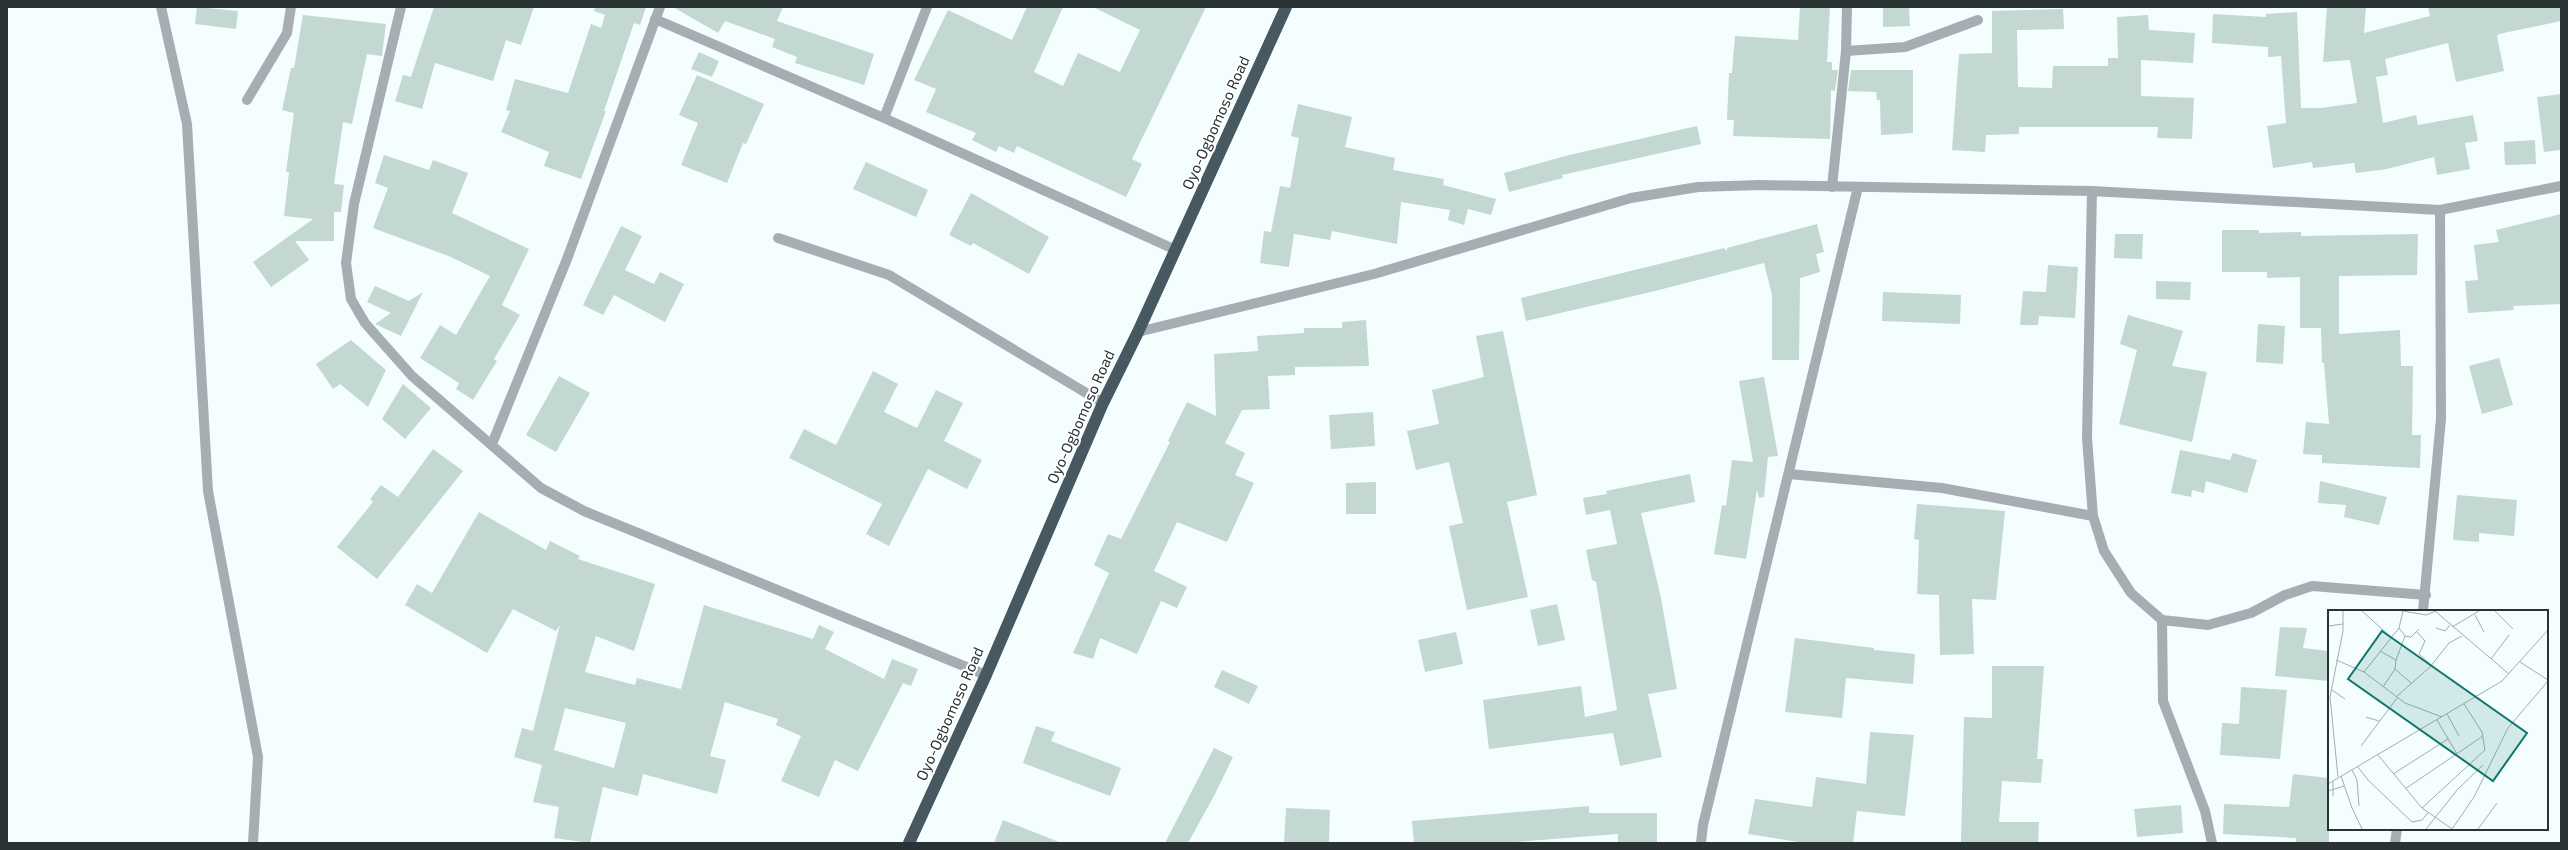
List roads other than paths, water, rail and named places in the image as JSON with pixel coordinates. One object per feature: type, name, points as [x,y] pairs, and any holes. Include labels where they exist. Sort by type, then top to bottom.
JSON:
[{"type":"highway","name":"Oyo-Ogbomoso Road","points":[[909,843],[986,675],[1102,403],[1138,332],[1286,7]]},
{"type":"street","points":[[161,7],[187,124],[208,491],[258,757],[253,843]]},
{"type":"street","points":[[247,100],[287,33],[291,7]]},
{"type":"street","points":[[401,7],[354,204],[346,263],[351,299],[364,323],[412,376],[541,488],[584,511],[986,675]]},
{"type":"street","points":[[492,444],[567,259],[660,7]]},
{"type":"street","points":[[884,118],[927,7]]},
{"type":"street","points":[[1832,187],[1846,51],[1847,7]]},
{"type":"street","points":[[655,19],[884,118],[1176,250]]},
{"type":"street","points":[[1846,51],[1905,47],[1978,20]]},
{"type":"street","points":[[1138,332],[1374,274],[1631,198],[1698,187],[1759,185],[2092,191],[2440,210],[2561,186]]},
{"type":"street","points":[[1701,843],[1703,825],[1858,187]]},
{"type":"street","points":[[2092,191],[2087,438],[2093,516],[2104,551],[2131,593],[2162,620],[2208,625],[2251,613],[2286,595],[2312,586],[2426,595]]},
{"type":"street","points":[[2424,610],[2441,419],[2440,210]]},
{"type":"street","points":[[778,238],[889,275],[1102,403]]},
{"type":"street","points":[[1789,474],[1942,488],[2093,516]]},
{"type":"street","points":[[2162,620],[2163,701],[2205,811],[2212,843]]},
{"type":"street","points":[[2395,843],[2396,830]]}]
